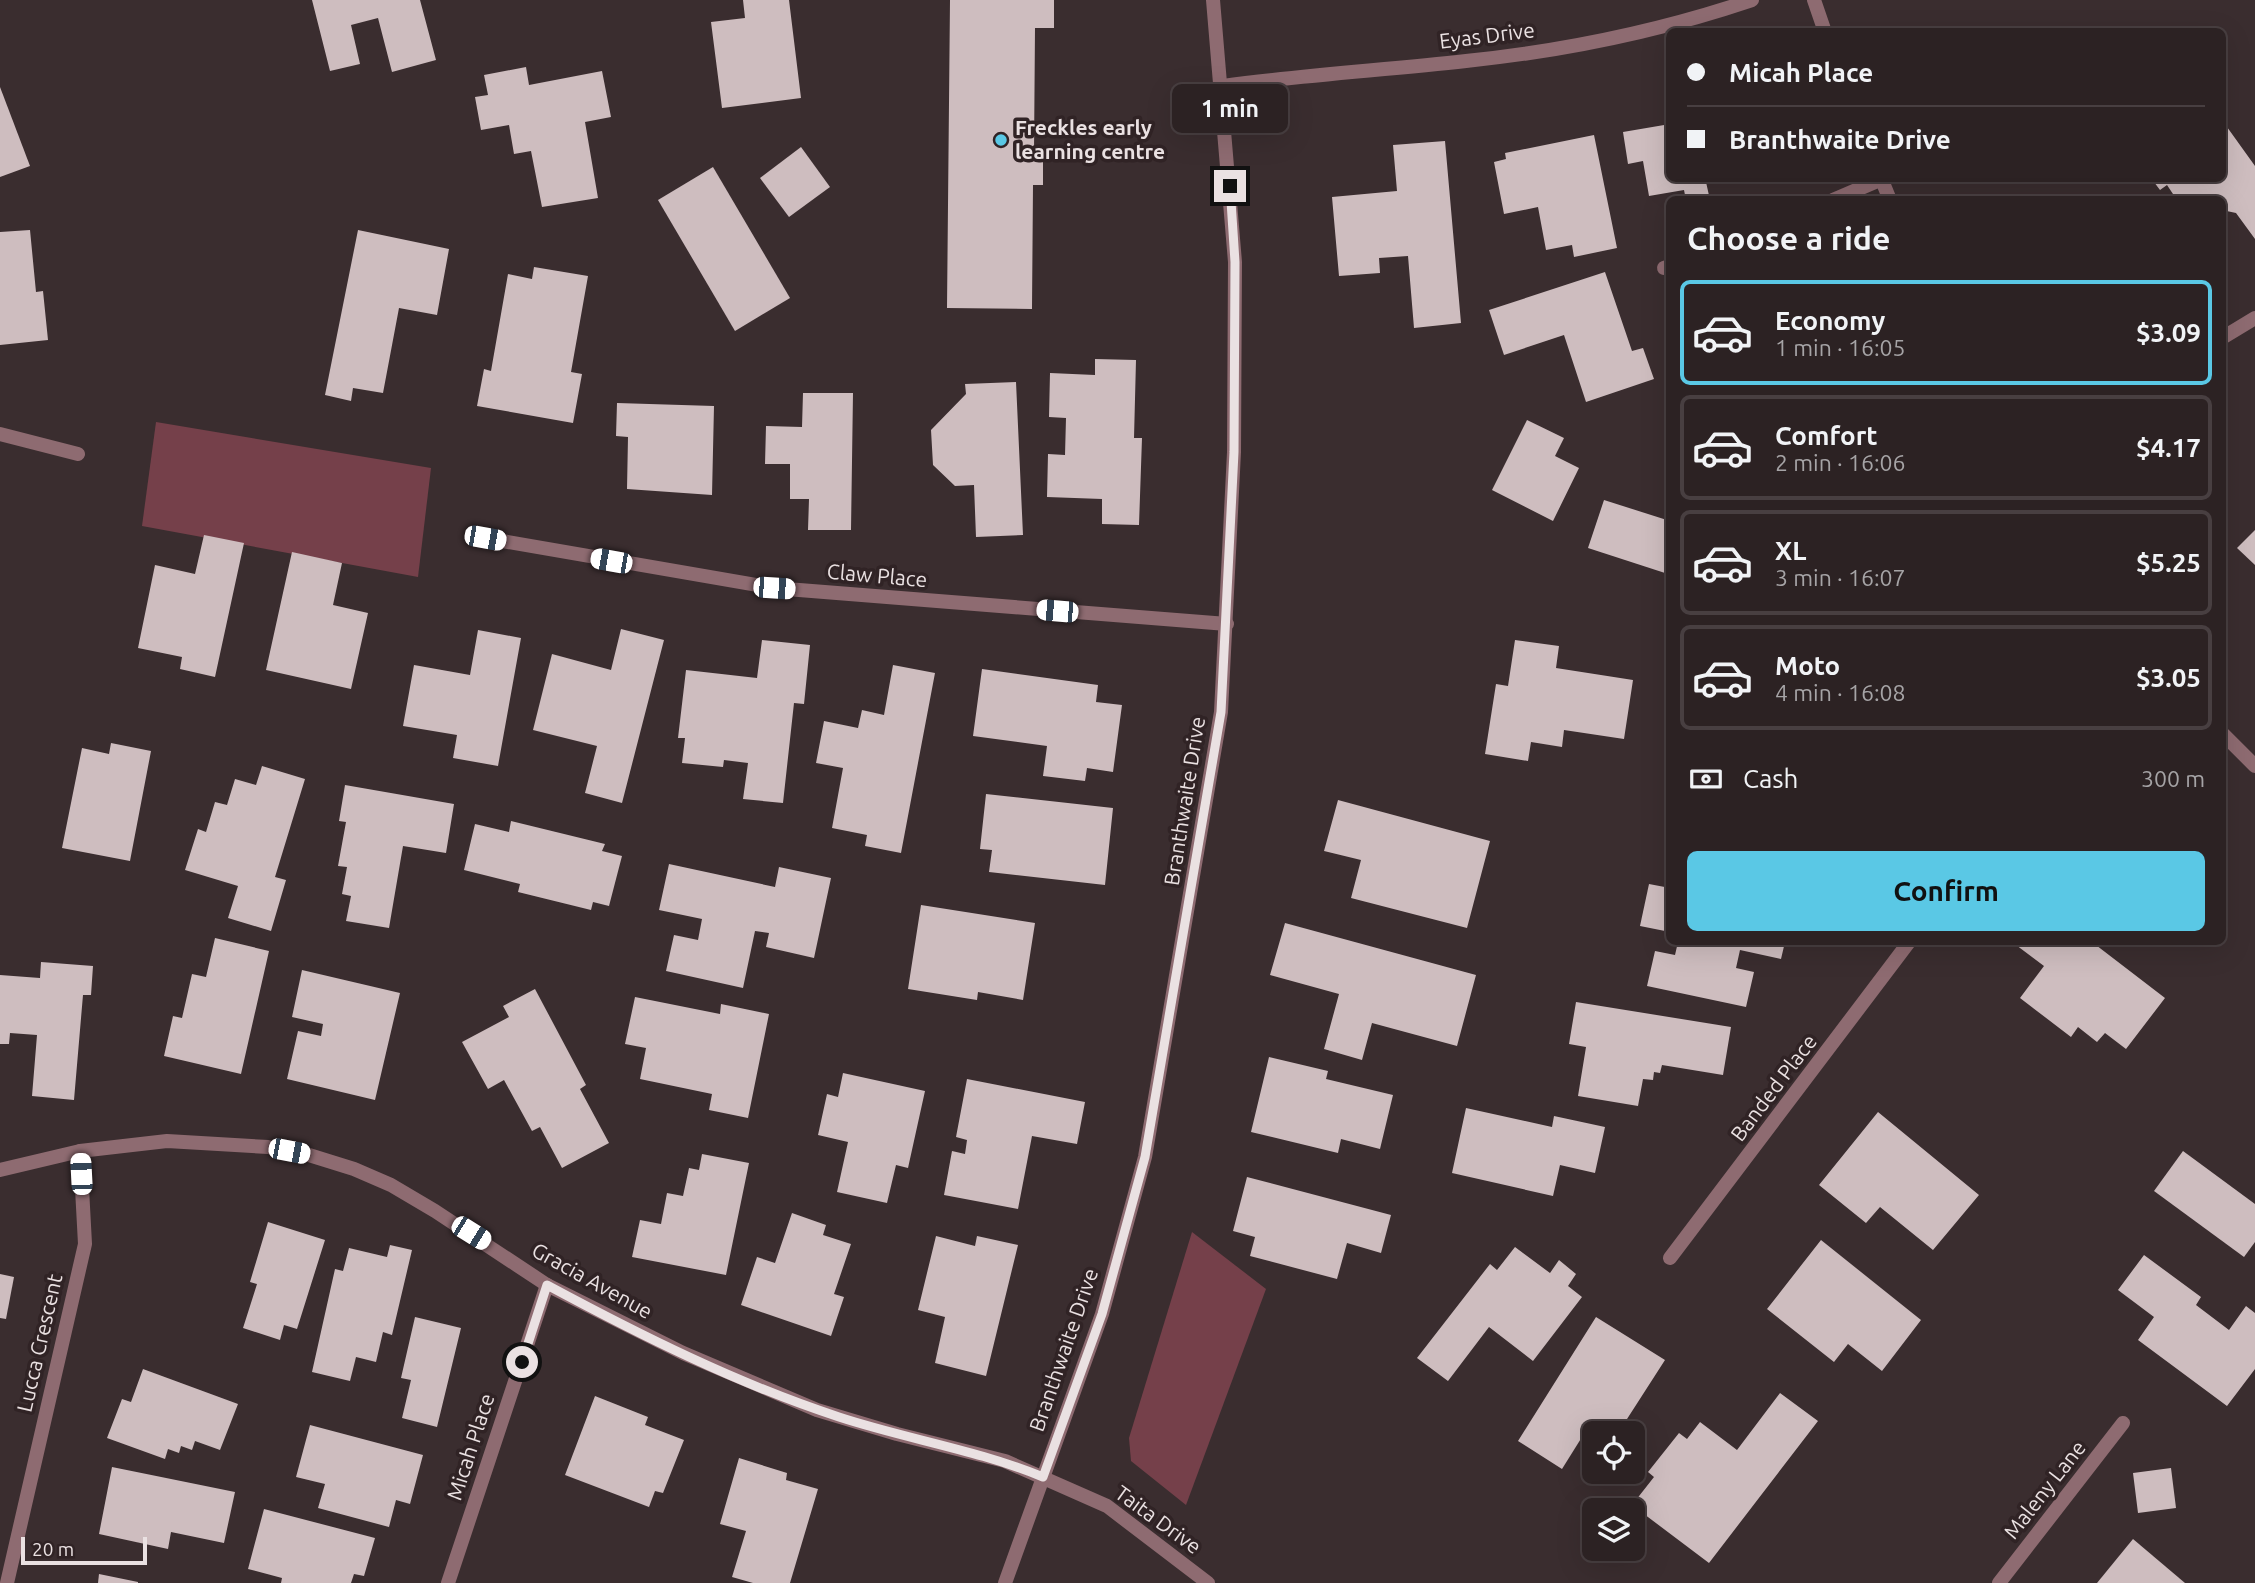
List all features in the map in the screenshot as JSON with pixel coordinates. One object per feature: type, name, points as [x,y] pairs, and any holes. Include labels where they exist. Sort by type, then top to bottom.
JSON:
[{"type":"street","name":"Branthwaite Drive","points":[[1005,1583],[1102,1314],[1145,1157],[1221,712],[1234,452],[1235,262],[1223,86],[1213,0]]},
{"type":"street","name":"Eyas Drive","points":[[1223,86],[1540,52],[1631,34],[1752,0]]},
{"type":"street","points":[[1814,0],[1824,28]]},
{"type":"street","points":[[1842,196],[1874,182]]},
{"type":"street","points":[[2226,336],[2255,318]]},
{"type":"street","points":[[0,434],[78,454]]},
{"type":"street","name":"Claw Place","points":[[485,538],[774,588],[1227,624]]},
{"type":"street","points":[[2226,737],[2255,766]]},
{"type":"street","name":"Banded Place","points":[[1670,1258],[1907,945]]},
{"type":"street","name":"Gracia Avenue","points":[[0,1170],[80,1151],[167,1141],[206,1141],[268,1147],[309,1155],[391,1185],[490,1244],[547,1285],[683,1353],[817,1410],[931,1444],[1005,1461],[1043,1477]]},
{"type":"street","name":"Lucca Crescent","points":[[7,1583],[85,1244],[80,1151]]},
{"type":"street","name":"Micah Place","points":[[448,1583],[547,1285]]},
{"type":"street","name":"Maleny Lane","points":[[1999,1583],[2123,1423]]},
{"type":"street","name":"Taita Drive","points":[[1043,1477],[1107,1506],[1208,1583]]},
{"type":"shaded area","points":[[156,422],[431,468],[418,577],[142,526]]},
{"type":"shaded area","points":[[1192,1232],[1266,1289],[1186,1505],[1131,1461],[1129,1438]]},
{"type":"building","points":[[312,0],[420,0],[436,60],[392,72],[378,18],[351,25],[360,64],[330,71]]},
{"type":"building","points":[[743,0],[789,0],[801,98],[722,108],[711,22],[745,18]]},
{"type":"building","points":[[950,0],[1054,0],[1054,28],[1035,28],[1034,152],[1043,152],[1043,185],[1033,185],[1032,309],[947,308]]},
{"type":"building","points":[[526,67],[529,85],[602,71],[611,117],[585,122],[598,198],[542,207],[531,151],[514,154],[509,125],[481,130],[475,97],[488,95],[484,75]]},
{"type":"building","points":[[0,87],[30,166],[0,177]]},
{"type":"building","points":[[1666,125],[1666,182],[1706,182],[1709,196],[1685,196],[1684,190],[1649,196],[1643,161],[1628,164],[1623,132]]},
{"type":"building","points":[[2226,126],[2255,166],[2255,239],[2236,213],[2226,211],[2226,196],[2174,196],[2167,185],[2160,190],[2154,182],[2226,182]]},
{"type":"building","points":[[1594,135],[1617,248],[1574,257],[1572,245],[1546,250],[1538,207],[1504,214],[1494,162],[1506,159],[1505,153]]},
{"type":"building","points":[[1445,141],[1461,323],[1414,328],[1408,256],[1379,258],[1380,273],[1339,276],[1332,197],[1397,191],[1393,145]]},
{"type":"building","points":[[801,147],[830,187],[789,217],[760,178]]},
{"type":"building","points":[[713,167],[790,298],[735,331],[658,200]]},
{"type":"building","points":[[30,230],[36,292],[43,291],[48,340],[0,345],[0,232]]},
{"type":"building","points":[[358,230],[449,249],[437,315],[399,308],[383,393],[353,388],[351,401],[325,395]]},
{"type":"building","points":[[534,267],[588,276],[571,372],[582,374],[573,423],[477,406],[484,369],[491,371],[508,274],[532,279]]},
{"type":"building","points":[[1605,272],[1632,351],[1643,348],[1654,379],[1586,402],[1564,335],[1504,355],[1489,310]]},
{"type":"building","points":[[1095,359],[1136,360],[1134,438],[1142,438],[1139,525],[1102,524],[1102,499],[1047,497],[1048,454],[1065,455],[1066,418],[1049,417],[1050,373],[1095,375]]},
{"type":"building","points":[[1016,382],[1023,535],[976,537],[974,485],[955,486],[933,465],[931,430],[966,394],[965,384]]},
{"type":"building","points":[[803,393],[853,393],[851,530],[808,530],[809,499],[790,499],[790,464],[765,464],[766,426],[802,427]]},
{"type":"building","points":[[617,403],[714,406],[712,495],[627,489],[628,437],[616,436]]},
{"type":"building","points":[[1527,420],[1564,438],[1555,456],[1579,468],[1553,521],[1492,490]]},
{"type":"building","points":[[1604,500],[1666,520],[1665,573],[1588,548]]},
{"type":"building","points":[[2255,530],[2255,565],[2237,548]]},
{"type":"building","points":[[204,535],[244,543],[215,677],[180,669],[182,657],[138,648],[155,565],[195,574]]},
{"type":"building","points":[[292,552],[342,563],[333,605],[368,613],[351,689],[266,670]]},
{"type":"building","points":[[621,629],[664,640],[622,803],[585,793],[597,746],[533,730],[552,654],[611,670]]},
{"type":"building","points":[[478,630],[521,638],[498,766],[453,758],[457,735],[403,726],[414,665],[470,675]]},
{"type":"building","points":[[762,640],[810,645],[804,704],[794,703],[783,803],[743,799],[748,763],[724,760],[723,767],[682,763],[685,738],[678,738],[686,670],[757,678]]},
{"type":"building","points":[[1515,640],[1559,646],[1556,668],[1633,680],[1624,739],[1564,730],[1562,747],[1531,742],[1528,761],[1485,754],[1496,684],[1508,686]]},
{"type":"building","points":[[893,665],[935,673],[901,853],[865,846],[867,835],[832,828],[843,768],[816,763],[824,721],[858,728],[862,710],[884,715]]},
{"type":"building","points":[[982,669],[1098,685],[1096,702],[1122,705],[1113,772],[1087,768],[1085,781],[1043,776],[1047,746],[973,736]]},
{"type":"building","points":[[111,743],[151,751],[130,861],[62,848],[82,748],[109,754]]},
{"type":"building","points":[[262,766],[305,779],[275,877],[286,880],[271,931],[228,918],[238,886],[185,870],[198,829],[206,832],[215,802],[227,805],[235,779],[256,785]]},
{"type":"building","points":[[345,785],[454,804],[446,853],[403,846],[389,928],[346,921],[351,896],[342,894],[347,867],[338,866],[346,822],[339,821]]},
{"type":"building","points":[[986,794],[1113,808],[1105,885],[989,872],[992,850],[980,849]]},
{"type":"building","points":[[1338,800],[1490,841],[1467,928],[1351,898],[1361,860],[1324,851]]},
{"type":"building","points":[[511,821],[605,844],[602,851],[622,856],[609,906],[593,902],[591,910],[518,892],[520,884],[464,870],[475,824],[509,832]]},
{"type":"building","points":[[669,864],[775,887],[779,867],[831,878],[814,958],[766,947],[769,933],[755,931],[743,988],[666,971],[674,935],[698,940],[702,919],[659,910]]},
{"type":"building","points":[[1649,884],[1666,887],[1666,931],[1640,926]]},
{"type":"building","points":[[921,905],[1035,923],[1023,1000],[978,992],[977,1000],[908,989]]},
{"type":"building","points":[[1285,923],[1476,975],[1457,1046],[1372,1023],[1362,1060],[1324,1049],[1339,994],[1270,975]]},
{"type":"building","points":[[215,938],[269,951],[241,1074],[164,1056],[173,1016],[182,1018],[192,974],[206,977]]},
{"type":"building","points":[[1677,945],[1784,945],[1781,959],[1740,950],[1736,968],[1754,972],[1746,1007],[1647,986],[1655,951],[1675,955]]},
{"type":"building","points":[[2016,945],[2096,945],[2165,998],[2126,1049],[2105,1033],[2097,1042],[2078,1027],[2071,1037],[2020,998],[2044,966]]},
{"type":"building","points":[[41,962],[93,966],[91,995],[83,995],[74,1100],[32,1096],[37,1035],[10,1033],[9,1044],[0,1044],[0,975],[40,978]]},
{"type":"building","points":[[302,970],[400,993],[375,1100],[287,1079],[298,1031],[321,1036],[323,1024],[292,1017]]},
{"type":"building","points":[[535,989],[586,1085],[580,1089],[609,1143],[562,1168],[540,1127],[532,1131],[504,1080],[488,1089],[462,1042],[509,1017],[503,1006]]},
{"type":"building","points":[[635,997],[720,1014],[721,1004],[769,1014],[748,1118],[709,1110],[712,1094],[640,1079],[646,1048],[625,1044]]},
{"type":"building","points":[[1576,1002],[1731,1027],[1723,1075],[1662,1065],[1660,1073],[1654,1072],[1653,1080],[1643,1079],[1638,1106],[1578,1096],[1586,1047],[1569,1044]]},
{"type":"building","points":[[1269,1057],[1328,1071],[1326,1079],[1393,1095],[1380,1149],[1341,1139],[1338,1153],[1251,1132]]},
{"type":"building","points":[[843,1073],[925,1091],[908,1168],[896,1165],[887,1203],[837,1192],[848,1142],[818,1135],[827,1094],[838,1097]]},
{"type":"building","points":[[967,1079],[1085,1102],[1077,1144],[1032,1136],[1018,1209],[944,1195],[952,1151],[965,1154],[967,1140],[956,1137]]},
{"type":"building","points":[[1466,1108],[1552,1127],[1554,1116],[1605,1127],[1595,1173],[1560,1165],[1553,1196],[1452,1173]]},
{"type":"building","points":[[1878,1112],[1979,1195],[1933,1250],[1880,1207],[1866,1223],[1819,1185]]},
{"type":"building","points":[[2183,1151],[2255,1204],[2255,1242],[2244,1257],[2154,1191]]},
{"type":"building","points":[[702,1154],[749,1163],[726,1275],[632,1257],[640,1220],[661,1224],[667,1193],[683,1196],[689,1168],[699,1170]]},
{"type":"building","points":[[1247,1177],[1391,1215],[1381,1253],[1347,1243],[1337,1279],[1250,1256],[1255,1237],[1233,1231]]},
{"type":"building","points":[[792,1213],[826,1225],[823,1235],[851,1244],[834,1294],[844,1297],[831,1336],[741,1305],[757,1257],[775,1263]]},
{"type":"building","points":[[268,1222],[325,1240],[297,1329],[284,1325],[280,1340],[243,1328],[257,1284],[250,1282]]},
{"type":"building","points":[[936,1236],[975,1246],[977,1236],[1018,1245],[986,1376],[935,1363],[945,1317],[918,1310]]},
{"type":"building","points":[[1821,1240],[1921,1320],[1882,1371],[1848,1344],[1834,1362],[1767,1309]]},
{"type":"building","points":[[390,1245],[412,1250],[392,1335],[383,1332],[376,1362],[356,1357],[350,1381],[312,1372],[335,1269],[343,1271],[349,1248],[387,1257]]},
{"type":"building","points":[[1515,1247],[1550,1273],[1559,1260],[1576,1274],[1568,1286],[1582,1297],[1533,1361],[1489,1327],[1448,1381],[1417,1358],[1490,1264],[1497,1270]]},
{"type":"building","points":[[2144,1255],[2201,1297],[2196,1305],[2229,1330],[2246,1306],[2255,1313],[2255,1369],[2227,1406],[2138,1340],[2154,1317],[2118,1290]]},
{"type":"building","points":[[0,1274],[14,1277],[6,1319],[0,1318]]},
{"type":"building","points":[[415,1317],[461,1328],[437,1427],[402,1418],[411,1380],[401,1378]]},
{"type":"building","points":[[1596,1317],[1665,1360],[1626,1421],[1582,1421],[1582,1437],[1562,1469],[1518,1441]]},
{"type":"building","points":[[143,1369],[238,1404],[220,1450],[195,1441],[192,1450],[181,1446],[179,1453],[168,1449],[165,1459],[107,1438],[122,1399],[131,1402]]},
{"type":"building","points":[[1780,1393],[1818,1421],[1709,1563],[1645,1515],[1645,1498],[1638,1498],[1654,1477],[1648,1472],[1679,1433],[1687,1439],[1700,1422],[1737,1450]]},
{"type":"building","points":[[595,1396],[648,1417],[645,1425],[684,1440],[663,1493],[655,1491],[649,1507],[565,1475]]},
{"type":"building","points":[[310,1425],[423,1455],[410,1504],[396,1500],[389,1527],[318,1508],[325,1484],[296,1477]]},
{"type":"building","points":[[739,1458],[787,1473],[786,1480],[818,1489],[790,1583],[753,1583],[732,1577],[746,1531],[720,1524]]},
{"type":"building","points":[[112,1467],[235,1492],[224,1543],[171,1532],[168,1549],[99,1534]]},
{"type":"building","points":[[2171,1468],[2176,1508],[2138,1513],[2133,1473]]},
{"type":"building","points":[[264,1509],[375,1538],[364,1576],[354,1574],[351,1583],[281,1583],[282,1578],[248,1569]]},
{"type":"building","points":[[2133,1539],[2185,1583],[2097,1583]]},
{"type":"building","points":[[99,1574],[138,1582],[138,1583],[98,1583]]},
{"type":"place","name":"Freckles early learning centre","points":[[1001,140]]},
{"type":"route","points":[[522,1362],[547,1285],[614,1321],[683,1353],[817,1410],[943,1447],[1005,1461],[1043,1477],[1102,1314],[1145,1157],[1221,712],[1234,452],[1235,262],[1230,186]]}]
